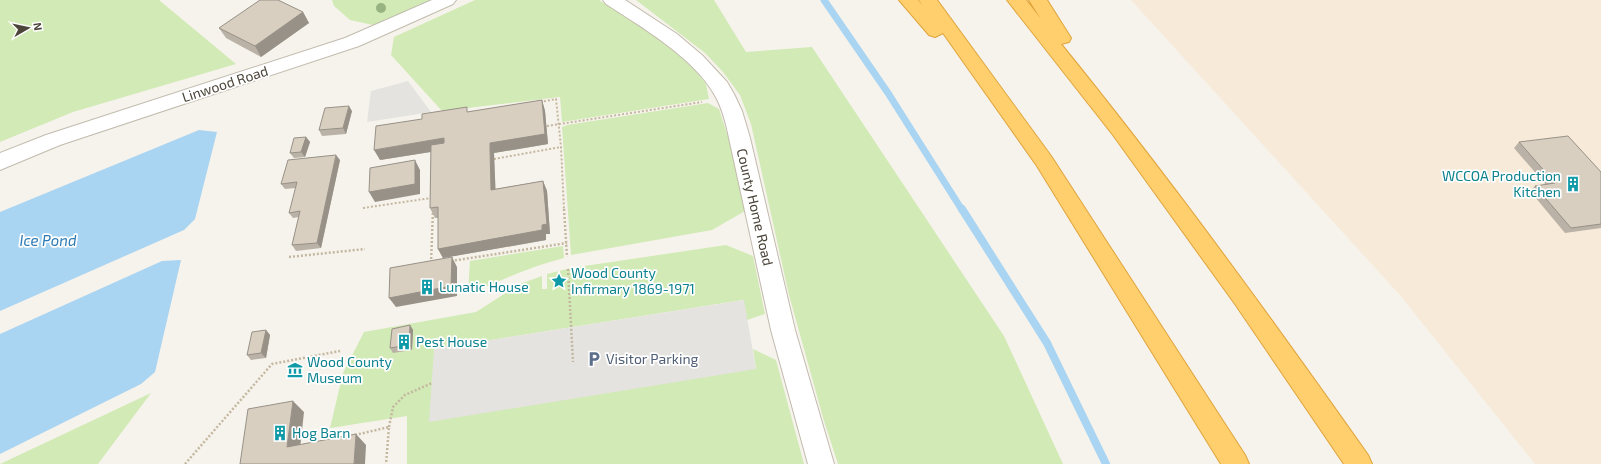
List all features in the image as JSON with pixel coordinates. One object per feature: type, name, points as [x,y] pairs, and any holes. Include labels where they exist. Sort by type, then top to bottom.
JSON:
[{"type":"highway","points":[[908,0],[1044,161]]},
{"type":"highway","points":[[928,0],[1044,161],[1236,464]]},
{"type":"highway","points":[[1016,0],[1120,130],[1243,297],[1359,464]]},
{"type":"highway","points":[[1038,0],[1120,130]]},
{"type":"street","name":"Linwood Road","points":[[0,162],[53,140],[352,42],[447,0]]},
{"type":"street","name":"County Home Road","points":[[612,0],[684,49],[704,67],[721,88],[726,98],[736,125],[751,181],[783,330],[821,464]]},
{"type":"path","points":[[547,126],[726,98]]},
{"type":"path","points":[[533,103],[556,99],[561,147],[567,257]]},
{"type":"path","points":[[494,159],[561,147]]},
{"type":"path","points":[[363,208],[433,197],[431,265],[439,263]]},
{"type":"path","points":[[446,262],[567,243]]},
{"type":"path","points":[[289,257],[364,249]]},
{"type":"path","points":[[568,269],[573,362]]},
{"type":"path","points":[[185,464],[272,364],[340,351]]},
{"type":"path","points":[[386,464],[388,427],[393,408],[405,395],[432,383]]},
{"type":"path","points":[[351,435],[388,427]]},
{"type":"shaded area","points":[[1131,0],[1601,0],[1601,464],[1535,464],[1399,294]]},
{"type":"shaded area","points":[[408,81],[431,112],[367,122],[371,91]]},
{"type":"shaded area","name":"Visitor Parking","points":[[744,300],[756,369],[429,422],[434,349]]},
{"type":"green space","points":[[0,0],[159,0],[236,64],[73,112],[0,142]]},
{"type":"green space","points":[[332,0],[437,0],[373,25],[350,20],[334,6]]},
{"type":"green space","points":[[475,0],[599,0],[665,43],[695,70],[706,84],[709,99],[562,122],[560,97],[442,111],[391,55],[394,37]]},
{"type":"green space","points":[[636,0],[714,0],[746,52],[812,47],[1004,336],[1063,464],[838,464],[824,421],[789,295],[751,124],[740,95],[723,72],[705,53]]},
{"type":"green space","points":[[708,103],[719,109],[732,149],[745,211],[712,230],[571,255],[562,127]]},
{"type":"green space","name":"Wood County Museum","points":[[726,245],[753,256],[765,314],[747,320],[743,300],[434,349],[756,369],[753,349],[776,360],[804,464],[407,464],[407,416],[330,428],[343,373],[364,332],[476,312],[520,284],[542,276],[542,289],[547,289],[547,274],[571,268]]},
{"type":"green space","points":[[563,246],[564,258],[528,269],[468,294],[470,261]]},
{"type":"green space","points":[[151,393],[98,464],[0,464]]},
{"type":"water","name":"Ice Pond","points":[[199,130],[217,132],[195,219],[184,230],[0,311],[0,212]]},
{"type":"water","points":[[181,260],[155,372],[141,384],[0,454],[0,334],[162,261]]},
{"type":"building","points":[[260,0],[278,0],[303,12],[255,46],[219,28]]},
{"type":"building","points":[[542,100],[545,134],[490,143],[491,190],[543,181],[547,224],[542,225],[542,230],[438,249],[438,207],[430,208],[431,145],[444,143],[444,138],[374,150],[376,126],[422,119],[422,114],[467,107],[467,112]]},
{"type":"building","points":[[349,106],[343,128],[319,130],[325,108]]},
{"type":"building","name":"WCCOA Production Kitchen","points":[[1568,136],[1601,172],[1601,224],[1571,228],[1535,186],[1555,183],[1519,142]]},
{"type":"building","points":[[306,137],[301,152],[290,153],[294,138]]},
{"type":"building","points":[[336,155],[317,243],[292,245],[300,211],[289,213],[297,182],[281,184],[288,160]]},
{"type":"building","points":[[415,160],[415,184],[369,192],[370,168]]},
{"type":"building","points":[[452,257],[451,286],[389,298],[390,268]]},
{"type":"building","points":[[410,325],[409,345],[390,348],[392,329]]},
{"type":"building","points":[[266,330],[261,353],[247,355],[252,332]]},
{"type":"building","points":[[293,401],[287,447],[356,434],[354,464],[240,464],[248,409]]},
{"type":"waterway","points":[[824,0],[888,93],[962,210]]},
{"type":"waterway","points":[[962,209],[1047,343],[1106,464]]},
{"type":"place","name":"WCCOA Production Kitchen","points":[[1573,184]]},
{"type":"place","name":"Wood County Infirmary 1869-1971","points":[[559,281]]},
{"type":"place","name":"Lunatic House","points":[[427,287]]},
{"type":"place","name":"Pest House","points":[[404,342]]},
{"type":"place","name":"Visitor Parking","points":[[594,359]]},
{"type":"place","name":"Wood County Museum","points":[[295,370]]},
{"type":"place","name":"Hog Barn","points":[[280,433]]}]
